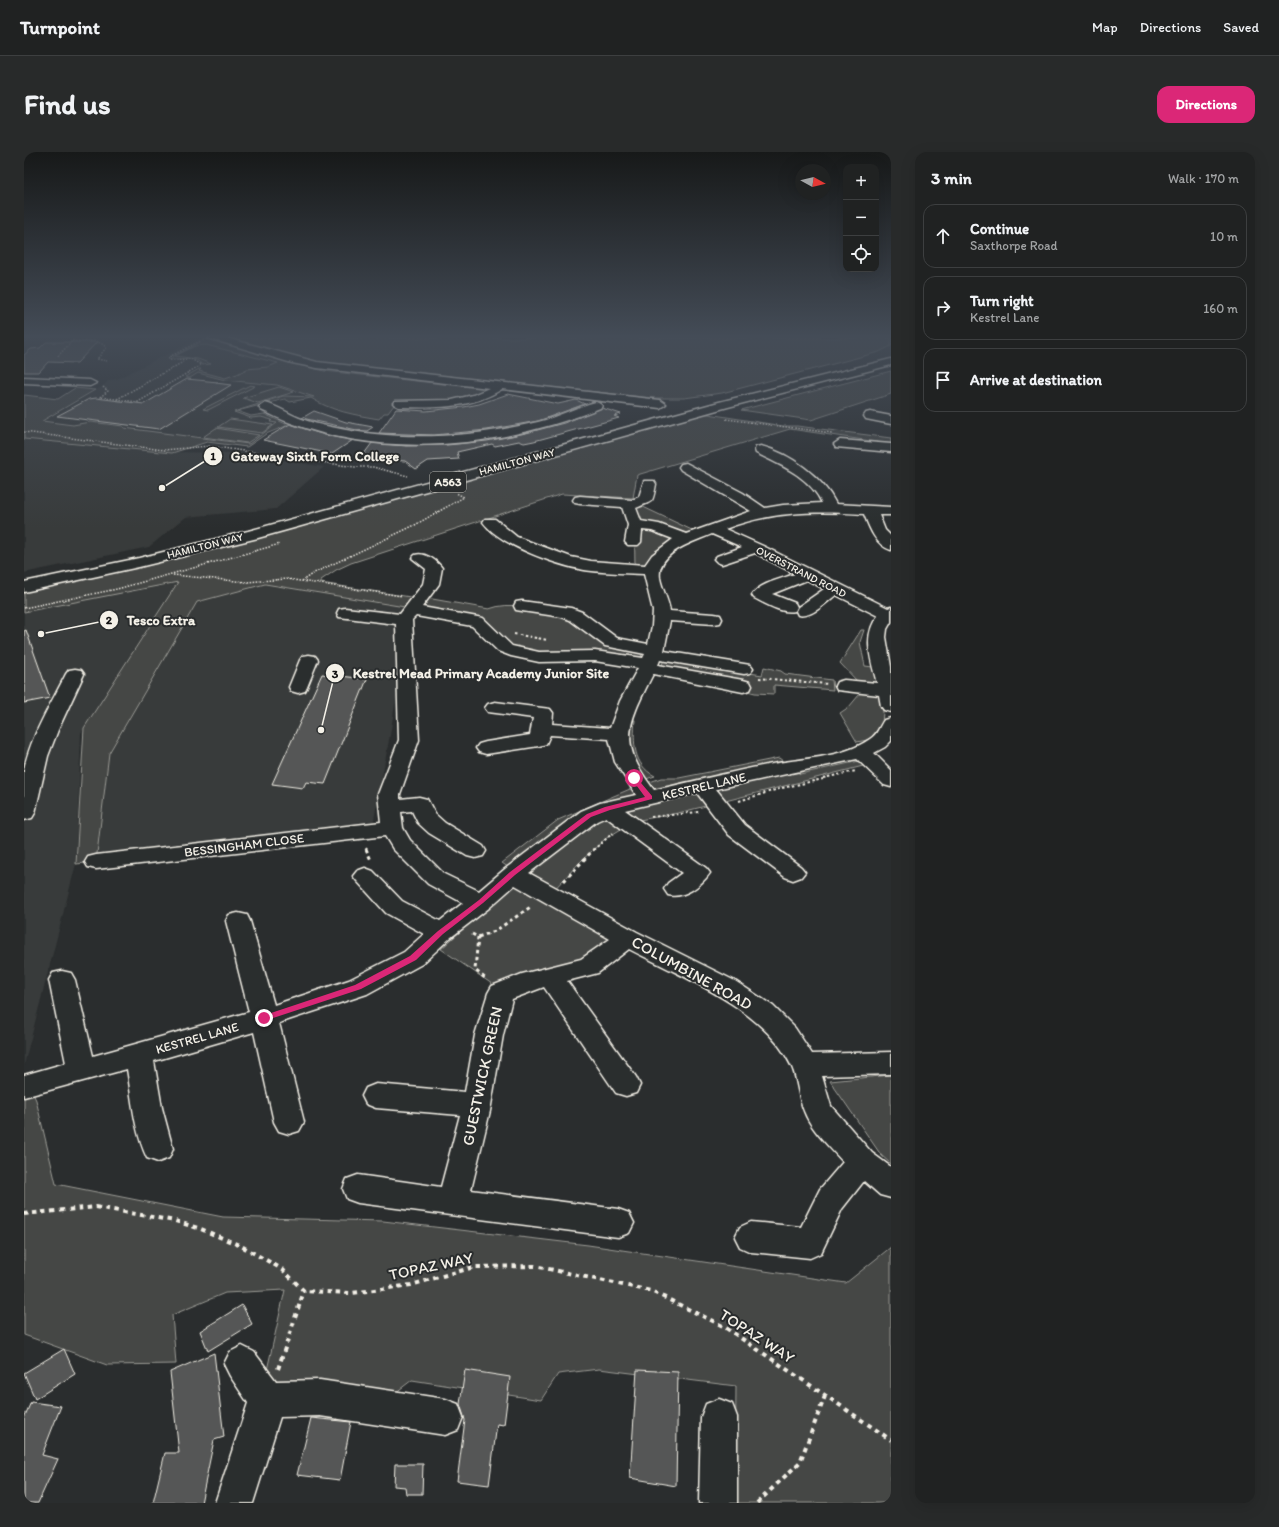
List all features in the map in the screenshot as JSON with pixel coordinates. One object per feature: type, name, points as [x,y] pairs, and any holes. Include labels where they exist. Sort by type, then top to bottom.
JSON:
[{"type":"main road","points":[[399,403],[422,404],[462,401]]},
{"type":"main road","points":[[634,401],[660,404]]},
{"type":"main road","name":"HAMILTON WAY","points":[[24,587],[82,576],[200,548],[412,492],[737,401]]},
{"type":"main road","points":[[280,403],[260,409],[293,422],[321,430],[365,437],[415,439],[461,437],[510,431],[553,422],[596,406]]},
{"type":"main road","points":[[415,439],[422,404]]},
{"type":"main road","points":[[870,416],[891,420]]},
{"type":"main road","points":[[838,439],[891,448]]},
{"type":"main road","points":[[761,450],[797,468],[827,498],[830,508]]},
{"type":"main road","points":[[686,467],[763,512]]},
{"type":"main road","points":[[580,500],[632,504],[646,500],[649,484]]},
{"type":"main road","points":[[632,504],[629,507],[635,525],[632,542]]},
{"type":"main road","points":[[649,798],[625,765],[620,751],[619,734],[623,717],[652,660],[659,640],[662,615],[651,577],[655,561],[667,549],[686,539],[763,512],[830,508],[891,511]]},
{"type":"main road","points":[[870,510],[878,531],[883,539],[891,545]]},
{"type":"main road","points":[[490,522],[512,540],[567,561],[591,566],[652,570]]},
{"type":"main road","points":[[635,525],[654,527],[686,539]]},
{"type":"main road","name":"OVERSTRAND ROAD","points":[[713,529],[808,574],[835,589],[890,613]]},
{"type":"main road","points":[[722,559],[755,548]]},
{"type":"main road","points":[[420,558],[434,568],[431,584],[408,609],[409,740],[389,794],[392,828],[401,844],[436,879],[481,902]]},
{"type":"main road","points":[[808,574],[769,589],[760,595],[796,609],[835,589]]},
{"type":"main road","points":[[522,606],[565,612],[576,616],[611,642],[652,660]]},
{"type":"main road","points":[[345,613],[408,609],[477,622],[507,649],[539,657],[595,656],[652,660],[744,678]]},
{"type":"main road","points":[[844,686],[889,698],[878,648],[878,630],[882,620],[890,613]]},
{"type":"main road","points":[[662,615],[714,619]]},
{"type":"main road","points":[[298,687],[309,660]]},
{"type":"main road","points":[[24,813],[38,756],[48,730],[75,674]]},
{"type":"main road","points":[[486,748],[539,740],[542,729],[543,714],[495,708]]},
{"type":"main road","name":"KESTREL LANE","points":[[24,1086],[139,1055],[264,1018],[358,987],[413,958],[446,928],[481,902],[513,874],[589,816],[608,808],[649,798],[767,771],[836,759],[861,752],[878,744],[890,731],[891,724]]},
{"type":"main road","points":[[542,729],[619,734]]},
{"type":"main road","points":[[861,752],[891,781]]},
{"type":"main road","points":[[703,786],[737,830],[793,872]]},
{"type":"main road","points":[[389,806],[419,804],[426,818],[437,828],[475,851]]},
{"type":"main road","points":[[608,808],[698,873],[676,889]]},
{"type":"main road","name":"BESSINGHAM CLOSE","points":[[96,862],[142,858],[392,828]]},
{"type":"main road","points":[[370,870],[394,907],[446,928]]},
{"type":"main road","name":"COLUMBINE ROAD","points":[[513,874],[628,938],[726,988],[764,1013],[785,1035],[806,1065],[818,1111],[861,1162],[891,1185]]},
{"type":"main road","points":[[238,921],[264,1018],[289,1122]]},
{"type":"main road","name":"GUESTWICK GREEN","points":[[458,1203],[456,1190],[477,1105],[489,1035],[501,993],[522,984],[589,966],[628,938]]},
{"type":"main road","points":[[550,976],[626,1085]]},
{"type":"main road","points":[[62,980],[82,1071]]},
{"type":"main road","points":[[139,1055],[148,1108],[158,1149]]},
{"type":"main road","points":[[806,1065],[891,1063]]},
{"type":"main road","points":[[376,1096],[477,1105]]},
{"type":"main road","points":[[751,1237],[810,1243],[831,1199],[861,1162]]},
{"type":"main road","points":[[358,1189],[618,1223]]},
{"type":"main road","points":[[242,1364],[266,1399]]},
{"type":"main road","points":[[266,1399],[320,1398],[445,1418]]},
{"type":"main road","points":[[234,1503],[266,1399]]},
{"type":"main road","points":[[718,1503],[719,1417]]},
{"type":"path","points":[[696,412],[838,439]]},
{"type":"path","points":[[24,432],[164,450],[209,446],[356,467],[373,467],[413,478]]},
{"type":"path","points":[[302,581],[312,574],[416,525],[464,497],[456,492]]},
{"type":"path","points":[[170,574],[246,582],[287,579],[302,581],[408,609]]},
{"type":"path","points":[[446,928],[478,937],[495,931],[549,895],[599,843],[630,824],[655,816],[703,812],[782,788],[823,779]]},
{"type":"path","points":[[360,831],[370,870]]},
{"type":"path","points":[[478,937],[475,970],[501,993]]},
{"type":"path","points":[[24,1214],[96,1207],[175,1221],[201,1229],[241,1246],[282,1269],[304,1291],[277,1372],[266,1399]]},
{"type":"path","name":"TOPAZ WAY","points":[[304,1291],[352,1293],[411,1285],[474,1267],[535,1266],[651,1291],[723,1326],[891,1440]]},
{"type":"path","points":[[757,1503],[800,1462],[825,1396]]},
{"type":"shaded area","points":[[24,401],[76,401],[42,421],[73,425],[90,422],[123,426],[124,428],[249,444],[277,423],[270,422],[272,420],[261,417],[251,418],[234,412],[237,411],[251,416],[264,414],[288,425],[266,434],[247,447],[207,442],[172,453],[24,439]]},
{"type":"shaded area","points":[[77,401],[276,401],[246,408],[237,412],[251,416],[264,414],[288,425],[266,434],[247,447],[42,421]]},
{"type":"shaded area","points":[[219,401],[226,401],[208,410],[203,409]]},
{"type":"shaded area","points":[[252,401],[264,401],[258,403]]},
{"type":"shaded area","points":[[268,401],[277,401],[237,411]]},
{"type":"shaded area","points":[[316,401],[397,401],[388,413],[384,413],[379,419],[349,413]]},
{"type":"shaded area","points":[[317,401],[397,401],[388,413],[384,413],[379,419],[352,414]]},
{"type":"shaded area","points":[[399,401],[443,401],[432,402]]},
{"type":"shaded area","points":[[775,401],[869,401],[811,420],[741,410]]},
{"type":"shaded area","points":[[696,412],[783,426],[797,426],[891,438],[891,444],[790,429],[637,475],[633,498],[562,494],[351,563],[336,570],[321,580],[321,583],[417,598],[411,608],[265,584],[197,602],[109,753],[96,862],[76,864],[84,728],[178,582],[24,612],[24,588],[237,538]]},
{"type":"shaded area","points":[[230,419],[273,425],[262,433],[218,427]]},
{"type":"shaded area","points":[[216,428],[259,435],[247,443],[203,437]]},
{"type":"shaded area","points":[[24,439],[164,452],[240,453],[324,467],[276,509],[186,517],[149,547],[24,573]]},
{"type":"shaded area","points":[[639,505],[696,532],[648,564],[643,566],[635,565],[634,508]]},
{"type":"shaded area","points":[[178,581],[81,733],[76,864],[24,1065],[24,612]]},
{"type":"shaded area","points":[[262,584],[411,608],[390,735],[372,830],[96,862],[109,753],[197,602]]},
{"type":"shaded area","points":[[421,597],[489,609],[506,606],[525,606],[545,611],[588,626],[643,651],[639,664],[547,652],[517,651],[487,622],[416,609]]},
{"type":"shaded area","points":[[861,630],[864,630],[860,642],[865,666],[873,667],[883,712],[882,724],[872,739],[857,742],[840,713],[849,707],[859,695],[858,682],[840,663]]},
{"type":"shaded area","points":[[664,659],[762,675],[764,667],[781,671],[785,674],[832,680],[833,690],[774,685],[774,694],[755,693],[661,668]]},
{"type":"shaded area","points":[[635,720],[634,736],[638,759],[642,766],[655,776],[646,779],[628,752],[629,721]]},
{"type":"shaded area","points":[[779,758],[800,774],[859,761],[867,765],[678,813],[634,821],[605,839],[580,862],[549,895],[502,863],[558,820],[630,789],[661,778],[679,778]]},
{"type":"shaded area","points":[[515,882],[625,941],[501,993],[492,984],[441,949]]},
{"type":"shaded area","points":[[891,1075],[891,1164],[881,1155],[830,1081]]},
{"type":"shaded area","points":[[29,1085],[36,1100],[56,1184],[223,1217],[383,1221],[588,1245],[846,1283],[891,1247],[891,1503],[735,1503],[736,1386],[599,1369],[558,1374],[541,1400],[412,1380],[391,1396],[265,1379],[285,1290],[225,1293],[172,1315],[176,1364],[107,1365],[24,1335],[24,1086]]},
{"type":"building","points":[[85,401],[120,401],[144,404],[149,401],[205,401],[159,429],[57,416]]},
{"type":"building","points":[[488,401],[543,401],[558,404],[578,401],[585,404],[538,421],[487,430],[434,435],[379,433],[396,409],[426,411],[479,404]]},
{"type":"building","points":[[602,408],[621,414],[614,416],[619,418],[534,441],[524,443],[519,441],[495,446],[492,444],[457,452],[459,459],[428,461],[416,469],[405,461],[361,458],[372,443],[407,446],[447,445],[487,441],[564,423]]},
{"type":"building","points":[[314,411],[346,422],[373,427],[367,431],[357,430],[302,418]]},
{"type":"building","points":[[290,424],[328,436],[353,440],[332,454],[263,440]]},
{"type":"building","points":[[26,630],[50,698],[24,703],[24,631]]},
{"type":"building","points":[[322,674],[367,679],[325,784],[306,782],[303,788],[272,784]]},
{"type":"building","points":[[242,1305],[252,1324],[208,1351],[200,1331]]},
{"type":"building","points":[[64,1349],[75,1374],[35,1399],[24,1373]]},
{"type":"building","points":[[214,1353],[224,1437],[214,1440],[201,1503],[153,1503],[165,1453],[179,1453],[170,1372]]},
{"type":"building","points":[[465,1370],[510,1377],[504,1425],[497,1424],[489,1485],[457,1481],[465,1420],[460,1404]]},
{"type":"building","points":[[637,1370],[678,1372],[676,1486],[630,1478]]},
{"type":"building","points":[[31,1402],[61,1406],[42,1455],[58,1459],[38,1503],[24,1503],[24,1418]]},
{"type":"building","points":[[311,1418],[351,1422],[340,1480],[297,1475]]},
{"type":"building","points":[[395,1464],[423,1464],[422,1494],[406,1494],[405,1487],[394,1486]]},
{"type":"place","name":"Gateway Sixth Form College","points":[[162,488]]},
{"type":"place","name":"Tesco Extra","points":[[41,634]]},
{"type":"place","name":"Kestrel Mead Primary Academy Junior Site","points":[[321,730]]},
{"type":"route","points":[[264,1018],[358,987],[413,958],[440,932],[481,902],[513,874],[589,816],[608,808],[649,798],[634,778]]}]
